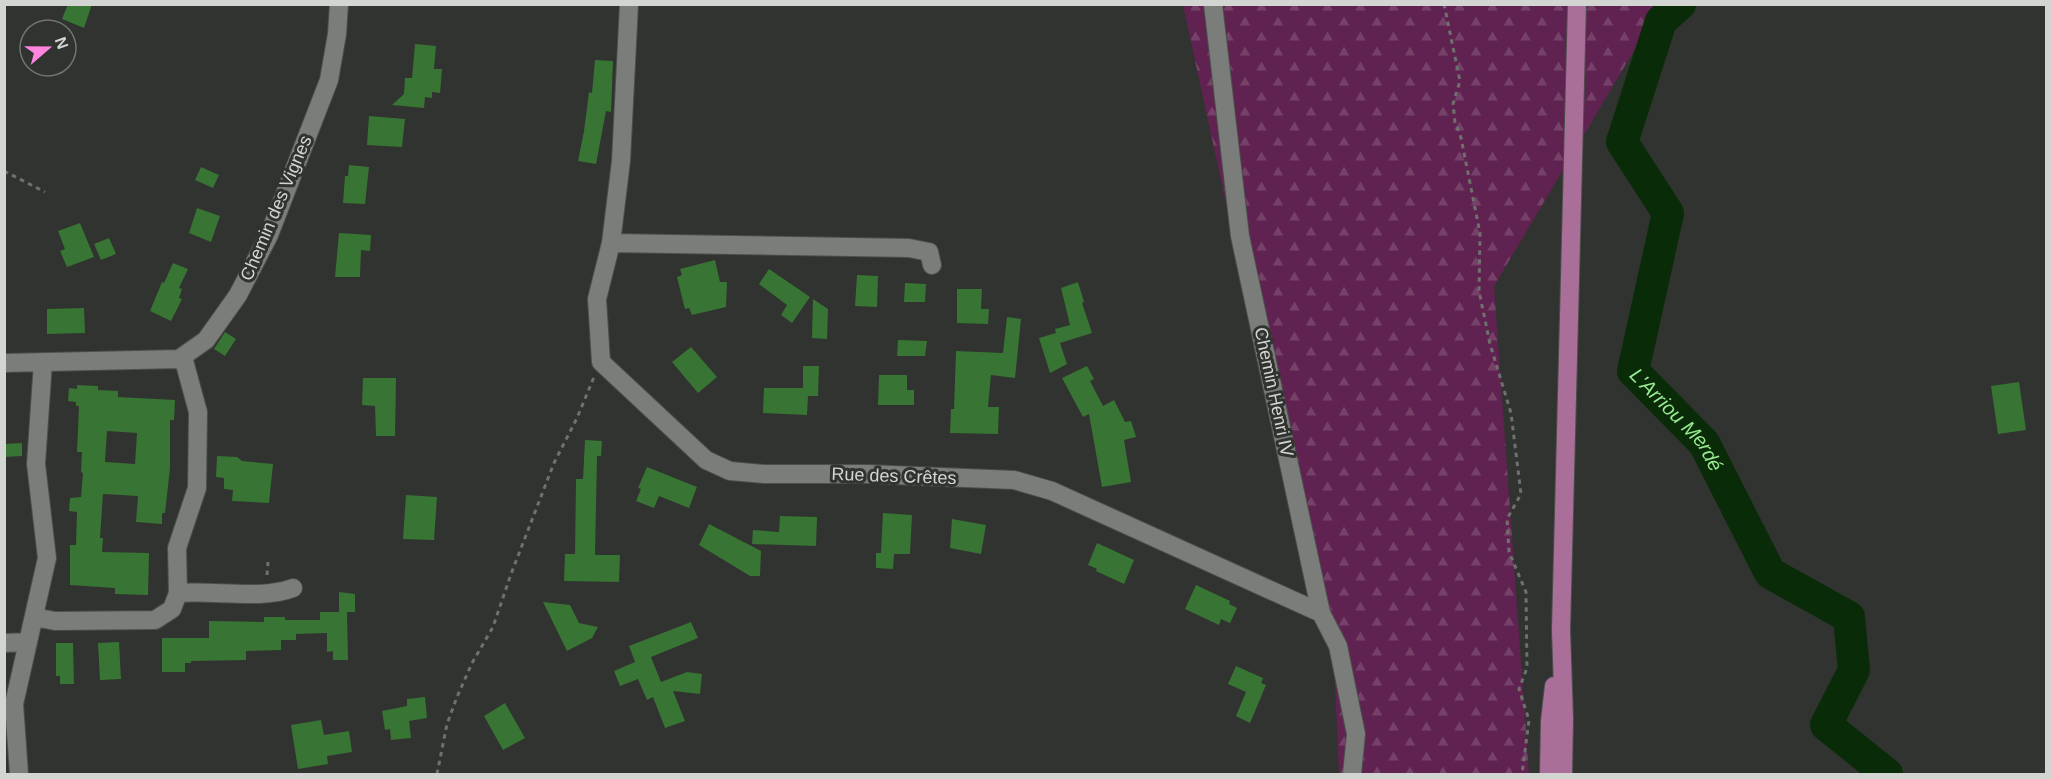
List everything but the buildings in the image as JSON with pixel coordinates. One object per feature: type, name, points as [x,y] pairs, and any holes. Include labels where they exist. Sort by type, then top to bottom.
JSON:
[{"type":"main road","points":[[1563,774],[1562,630],[1577,4]]},
{"type":"main road","points":[[1549,774],[1550,721],[1562,630]]},
{"type":"street","name":"Chemin des Vignes","points":[[183,357],[206,340],[238,296],[269,235],[329,80],[337,34],[339,4]]},
{"type":"street","points":[[601,362],[597,299],[611,243],[621,161],[629,4]]},
{"type":"street","name":"Chemin Henri IV","points":[[1212,4],[1240,236],[1321,613],[1338,646],[1356,734],[1352,774]]},
{"type":"street","points":[[611,243],[909,248],[929,252],[932,265]]},
{"type":"street","points":[[4,363],[179,359],[183,357],[198,412],[196,488],[177,548],[178,593],[172,609],[155,620],[55,621],[34,617]]},
{"type":"street","points":[[19,774],[14,704],[47,558],[36,464],[43,362]]},
{"type":"street","name":"Rue des Crêtes","points":[[601,362],[706,460],[730,471],[764,474],[868,474],[1014,480],[1052,491],[1321,613]]},
{"type":"street","points":[[178,593],[197,591],[279,593],[293,588]]},
{"type":"street","points":[[4,644],[28,642]]},
{"type":"path","points":[[1444,4],[1460,81],[1453,104],[1455,122],[1461,138],[1480,233],[1479,291],[1490,344],[1510,413],[1521,494],[1507,519],[1509,552],[1526,592],[1527,668],[1519,689],[1529,720],[1521,765],[1522,774]]},
{"type":"path","points":[[4,171],[45,192]]},
{"type":"path","points":[[437,774],[447,724],[457,697],[472,663],[493,627],[554,463],[601,362]]},
{"type":"green space","points":[[1183,5],[1661,5],[1494,286],[1529,774],[1339,774],[1334,663],[1310,592]]},
{"type":"waterway","name":"L'Arriou Merdé","points":[[1680,4],[1661,21],[1622,142],[1668,213],[1633,371],[1704,443],[1770,573],[1849,617],[1854,670],[1826,725],[1887,774]]}]
